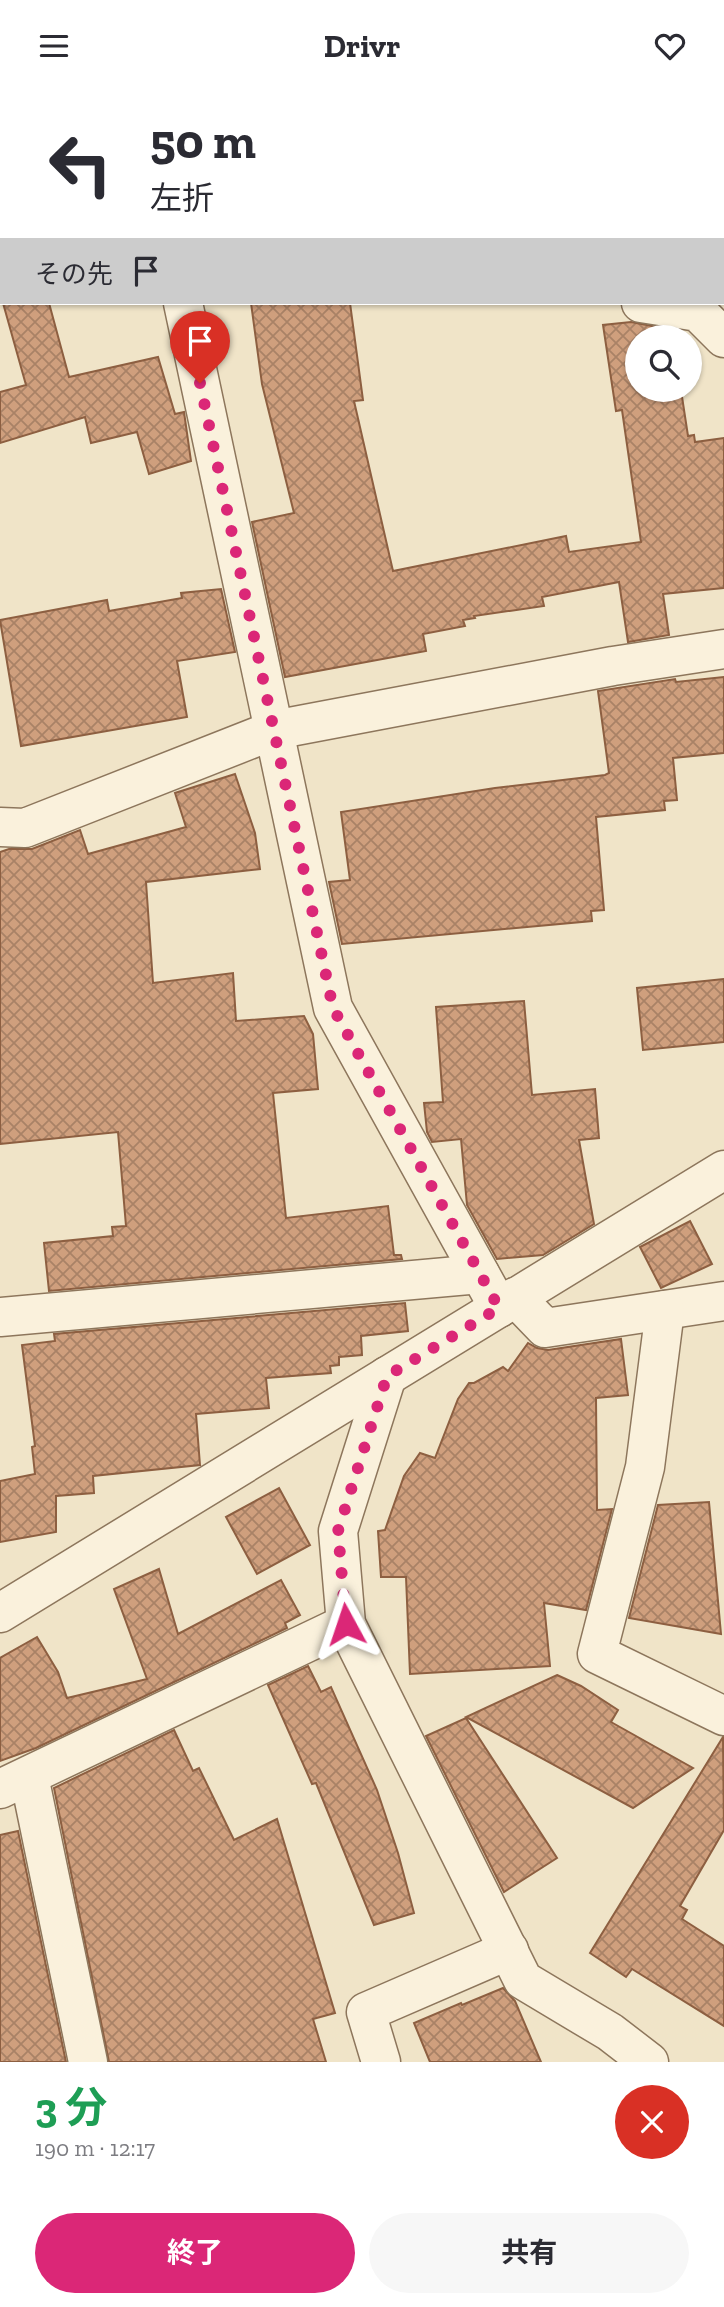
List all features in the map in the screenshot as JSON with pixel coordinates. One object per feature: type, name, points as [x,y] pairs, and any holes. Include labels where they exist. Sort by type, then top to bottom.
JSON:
[{"type":"street","points":[[183,305],[333,1008],[480,1274],[507,1302],[545,1328],[724,1301]]},
{"type":"street","points":[[655,305],[698,311],[724,338]]},
{"type":"street","points":[[0,827],[25,828],[274,730],[600,668],[724,649]]},
{"type":"street","points":[[0,1613],[724,1170]]},
{"type":"street","points":[[0,1317],[480,1274]]},
{"type":"street","points":[[665,1310],[645,1467],[597,1654],[724,1716]]},
{"type":"street","points":[[387,1376],[338,1531],[346,1624],[523,1980],[610,2032],[649,2062]]},
{"type":"street","points":[[88,2062],[14,1782],[346,1624]]},
{"type":"street","points":[[381,2062],[366,2012],[509,1950]]},
{"type":"building","points":[[4,305],[50,305],[69,377],[158,357],[175,414],[184,412],[191,461],[149,474],[137,432],[91,443],[85,417],[0,443],[0,392],[26,385]]},
{"type":"building","points":[[251,305],[350,305],[363,400],[354,401],[393,571],[566,536],[569,552],[641,542],[622,410],[616,411],[603,325],[631,322],[647,325],[625,325],[625,402],[683,402],[688,436],[694,435],[695,442],[724,438],[724,588],[663,594],[669,635],[628,642],[619,582],[542,597],[544,606],[474,616],[475,618],[463,620],[465,626],[423,634],[426,651],[285,677],[252,522],[294,513],[262,384]]},
{"type":"building","points":[[221,589],[235,652],[177,661],[187,717],[21,746],[0,620],[107,600],[109,611],[182,598],[181,593]]},
{"type":"building","points":[[724,677],[724,753],[673,758],[677,800],[664,801],[665,810],[596,817],[604,910],[591,911],[592,921],[342,944],[329,882],[350,880],[341,812],[495,788],[605,775],[609,773],[598,691],[675,679],[676,682]]},
{"type":"building","points":[[235,774],[255,833],[260,869],[146,882],[153,983],[233,973],[236,1021],[304,1016],[313,1034],[318,1089],[273,1093],[286,1218],[388,1206],[394,1255],[401,1255],[402,1259],[49,1291],[44,1243],[113,1236],[112,1227],[126,1226],[118,1132],[0,1144],[0,852],[9,849],[32,849],[80,830],[88,854],[186,827],[175,793]]},
{"type":"building","points":[[724,979],[724,1042],[643,1050],[637,988]]},
{"type":"building","points":[[524,1001],[532,1095],[595,1089],[599,1138],[579,1140],[594,1224],[543,1255],[497,1259],[467,1205],[461,1139],[432,1142],[427,1132],[424,1103],[443,1102],[436,1007]]},
{"type":"building","points":[[690,1221],[712,1264],[661,1288],[640,1247]]},
{"type":"building","points":[[405,1303],[408,1331],[361,1336],[362,1355],[339,1357],[339,1365],[330,1366],[331,1373],[266,1378],[269,1408],[196,1414],[200,1465],[93,1476],[94,1493],[56,1496],[56,1532],[0,1542],[0,1481],[35,1474],[32,1447],[35,1446],[22,1345],[55,1341],[54,1334]]},
{"type":"building","points":[[621,1339],[628,1395],[596,1398],[597,1510],[612,1509],[586,1610],[544,1603],[550,1666],[410,1674],[406,1577],[381,1577],[378,1531],[385,1530],[404,1476],[420,1453],[435,1458],[458,1399],[469,1383],[474,1383],[503,1367],[508,1371],[528,1343],[548,1350]]},
{"type":"building","points":[[279,1488],[310,1545],[257,1574],[226,1517]]},
{"type":"building","points":[[709,1502],[721,1634],[629,1618],[658,1505]]},
{"type":"building","points":[[159,1569],[178,1634],[281,1580],[300,1615],[285,1623],[287,1628],[36,1748],[0,1761],[0,1658],[37,1637],[58,1672],[67,1698],[147,1679],[114,1589]]},
{"type":"building","points":[[308,1666],[321,1692],[331,1687],[377,1790],[414,1913],[374,1925],[316,1783],[312,1784],[268,1685]]},
{"type":"building","points":[[557,1675],[581,1686],[618,1710],[611,1722],[693,1768],[633,1808],[466,1717]]},
{"type":"building","points":[[466,1718],[557,1858],[504,1892],[426,1736]]},
{"type":"building","points":[[174,1730],[193,1771],[199,1768],[234,1840],[277,1819],[335,2013],[313,2019],[326,2062],[109,2062],[54,1788]]},
{"type":"building","points":[[723,1737],[724,1830],[680,1906],[687,1910],[682,1919],[724,1946],[724,2026],[632,1969],[626,1977],[590,1953]]},
{"type":"building","points":[[18,1831],[66,2062],[0,2062],[0,1835]]},
{"type":"building","points":[[503,1988],[515,2001],[541,2062],[430,2062],[414,2023]]},
{"type":"route","points":[[200,383],[333,1008],[499,1308],[387,1376],[338,1531],[346,1624]]}]
